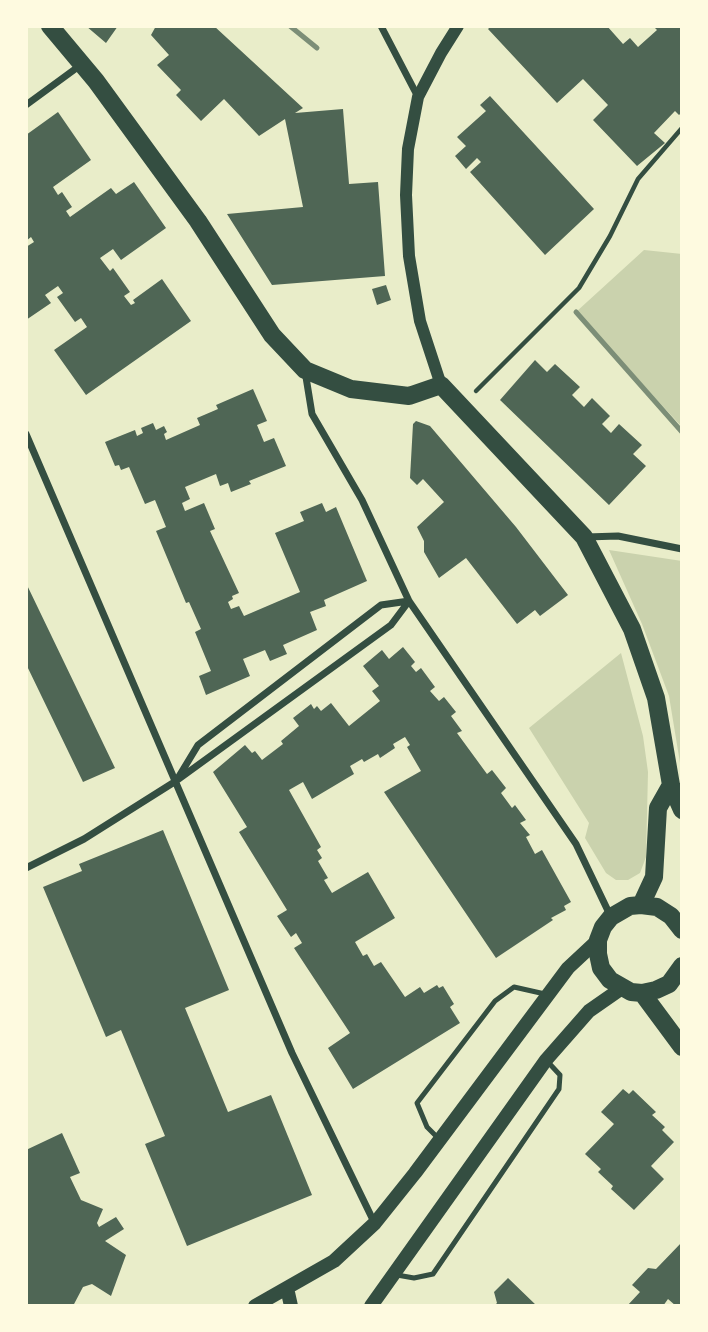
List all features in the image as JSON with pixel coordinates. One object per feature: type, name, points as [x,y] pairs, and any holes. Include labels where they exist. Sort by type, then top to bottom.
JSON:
[{"type":"main road","points":[[50,26],[82,64],[198,221],[272,335],[305,370],[351,389],[398,395],[410,396],[441,385],[584,537],[632,629],[656,698],[682,810]]},
{"type":"main road","points":[[641,905],[654,877],[658,808],[676,785]]},
{"type":"main road","points":[[682,928],[671,916],[657,907],[630,906],[611,917],[598,940],[601,968],[610,980],[622,988],[642,993],[656,990],[668,984],[682,966]]},
{"type":"main road","points":[[255,1306],[334,1261],[375,1223],[568,968],[598,940]]},
{"type":"main road","points":[[371,1306],[546,1060],[589,1012],[622,988]]},
{"type":"main road","points":[[642,993],[682,1047]]},
{"type":"main road","points":[[287,1288],[290,1306]]},
{"type":"street","points":[[381,26],[418,97]]},
{"type":"street","points":[[441,385],[420,321],[409,256],[406,195],[408,149],[418,97],[458,26]]},
{"type":"street","points":[[26,105],[82,64]]},
{"type":"street","points":[[305,370],[312,414],[362,500],[409,601],[576,844],[611,917]]},
{"type":"street","points":[[26,434],[292,1053],[375,1223]]},
{"type":"street","points":[[584,537],[618,536],[682,549]]},
{"type":"street","points":[[26,868],[83,839],[176,781],[391,625],[409,601]]},
{"type":"street","points":[[176,781],[198,745],[381,605],[409,601]]},
{"type":"lane","points":[[440,1140],[427,1127],[417,1103],[495,1001],[514,986],[548,995]]},
{"type":"lane","points":[[394,1275],[414,1278],[433,1274],[559,1089],[560,1075],[546,1060]]},
{"type":"path","points":[[474,392],[579,288],[610,236],[638,179],[682,128]]},
{"type":"green space","points":[[644,250],[682,254],[682,427],[576,312]]},
{"type":"green space","points":[[609,550],[682,561],[682,775],[669,696],[642,624]]},
{"type":"green space","points":[[621,653],[643,736],[648,772],[646,857],[640,873],[628,880],[616,880],[606,873],[585,838],[589,823],[529,728]]},
{"type":"building","points":[[86,26],[118,26],[106,43]]},
{"type":"building","points":[[156,26],[214,26],[303,108],[295,113],[343,109],[349,184],[378,182],[385,276],[272,285],[227,214],[303,207],[285,119],[259,136],[224,99],[201,121],[176,95],[181,90],[157,65],[169,55],[151,35]]},
{"type":"building","points":[[491,26],[607,26],[623,44],[630,38],[638,47],[657,30],[653,26],[682,26],[682,112],[679,115],[675,111],[654,133],[665,143],[637,166],[593,120],[608,105],[583,79],[557,103],[488,29]]},
{"type":"building","points":[[490,96],[594,209],[545,255],[470,172],[481,162],[477,158],[466,169],[455,156],[466,146],[457,137],[486,111],[480,105]]},
{"type":"building","points":[[58,112],[91,160],[53,187],[58,195],[62,192],[72,207],[66,211],[70,217],[111,188],[116,194],[134,182],[166,228],[121,260],[113,249],[100,258],[110,271],[113,268],[130,292],[124,296],[131,305],[135,303],[133,300],[162,279],[191,321],[86,395],[54,350],[87,327],[81,318],[75,322],[57,297],[63,293],[58,286],[45,295],[51,303],[26,320],[26,247],[34,242],[31,237],[26,241],[26,135]]},
{"type":"building","points":[[386,285],[391,300],[377,305],[372,289]]},
{"type":"building","points":[[535,360],[547,372],[555,364],[580,387],[572,395],[584,407],[592,398],[610,416],[602,424],[611,433],[619,424],[642,445],[633,454],[646,466],[609,505],[500,400]]},
{"type":"building","points":[[253,389],[267,421],[257,425],[264,442],[274,438],[286,466],[249,481],[251,484],[231,492],[228,483],[220,486],[216,474],[185,487],[190,499],[182,503],[185,511],[204,503],[215,529],[210,531],[239,593],[232,596],[233,599],[228,602],[231,609],[239,606],[244,616],[300,592],[275,533],[304,521],[300,512],[322,503],[326,512],[336,507],[367,581],[324,600],[326,606],[310,612],[317,630],[283,645],[287,654],[270,661],[265,650],[243,659],[250,676],[206,695],[199,676],[211,671],[195,632],[201,629],[189,602],[186,603],[156,531],[166,527],[155,500],[145,504],[129,467],[121,470],[119,465],[115,466],[105,442],[135,430],[137,436],[143,433],[141,428],[153,423],[156,430],[164,426],[167,432],[164,434],[166,440],[200,425],[197,418],[218,409],[216,405]]},
{"type":"building","points":[[416,421],[430,426],[516,527],[568,595],[540,616],[535,610],[517,624],[466,558],[439,578],[424,552],[424,541],[417,527],[444,502],[423,479],[417,485],[410,478],[413,424]]},
{"type":"building","points":[[26,583],[115,768],[83,782],[26,664]]},
{"type":"building","points":[[403,647],[415,662],[411,666],[416,672],[421,668],[435,687],[430,691],[439,701],[444,697],[456,712],[451,716],[462,731],[457,733],[487,774],[492,770],[506,788],[501,793],[512,808],[515,805],[526,820],[520,823],[530,835],[526,837],[535,854],[542,850],[571,902],[564,906],[566,910],[551,918],[553,920],[496,958],[384,792],[421,771],[407,747],[410,745],[405,737],[393,744],[395,748],[380,758],[378,754],[350,766],[354,774],[312,799],[303,782],[289,790],[321,847],[317,850],[322,858],[318,861],[328,878],[324,880],[332,893],[368,872],[395,918],[355,942],[363,956],[367,954],[374,966],[381,962],[405,997],[420,987],[424,993],[437,985],[439,988],[443,986],[454,1004],[450,1007],[460,1023],[353,1089],[328,1048],[350,1033],[294,948],[302,943],[296,933],[291,937],[277,916],[287,910],[239,832],[247,827],[213,772],[245,745],[252,753],[255,751],[262,760],[283,744],[281,741],[299,726],[293,718],[311,704],[314,709],[317,706],[321,711],[331,703],[349,726],[380,701],[372,691],[379,686],[363,666],[382,650],[389,659]]},
{"type":"building","points":[[163,830],[229,990],[185,1008],[228,1112],[271,1095],[312,1195],[187,1246],[145,1144],[165,1136],[121,1030],[106,1037],[43,887],[82,871],[79,864]]},
{"type":"building","points":[[623,1089],[629,1094],[633,1090],[656,1112],[652,1115],[665,1127],[662,1130],[674,1142],[651,1166],[664,1179],[634,1210],[611,1189],[613,1186],[598,1172],[601,1169],[585,1154],[614,1124],[601,1112]]},
{"type":"building","points":[[62,1133],[80,1173],[70,1177],[81,1200],[103,1209],[97,1223],[99,1227],[116,1217],[124,1229],[105,1241],[126,1255],[111,1296],[92,1284],[83,1287],[73,1306],[26,1306],[26,1150]]},
{"type":"building","points":[[682,1242],[682,1306],[676,1306],[668,1299],[663,1306],[627,1306],[640,1292],[632,1285],[648,1268],[656,1269]]},
{"type":"building","points":[[508,1278],[537,1306],[494,1306],[497,1303],[494,1292]]},
{"type":"railway","points":[[290,26],[317,48]]},
{"type":"railway","points":[[576,312],[682,432]]}]
